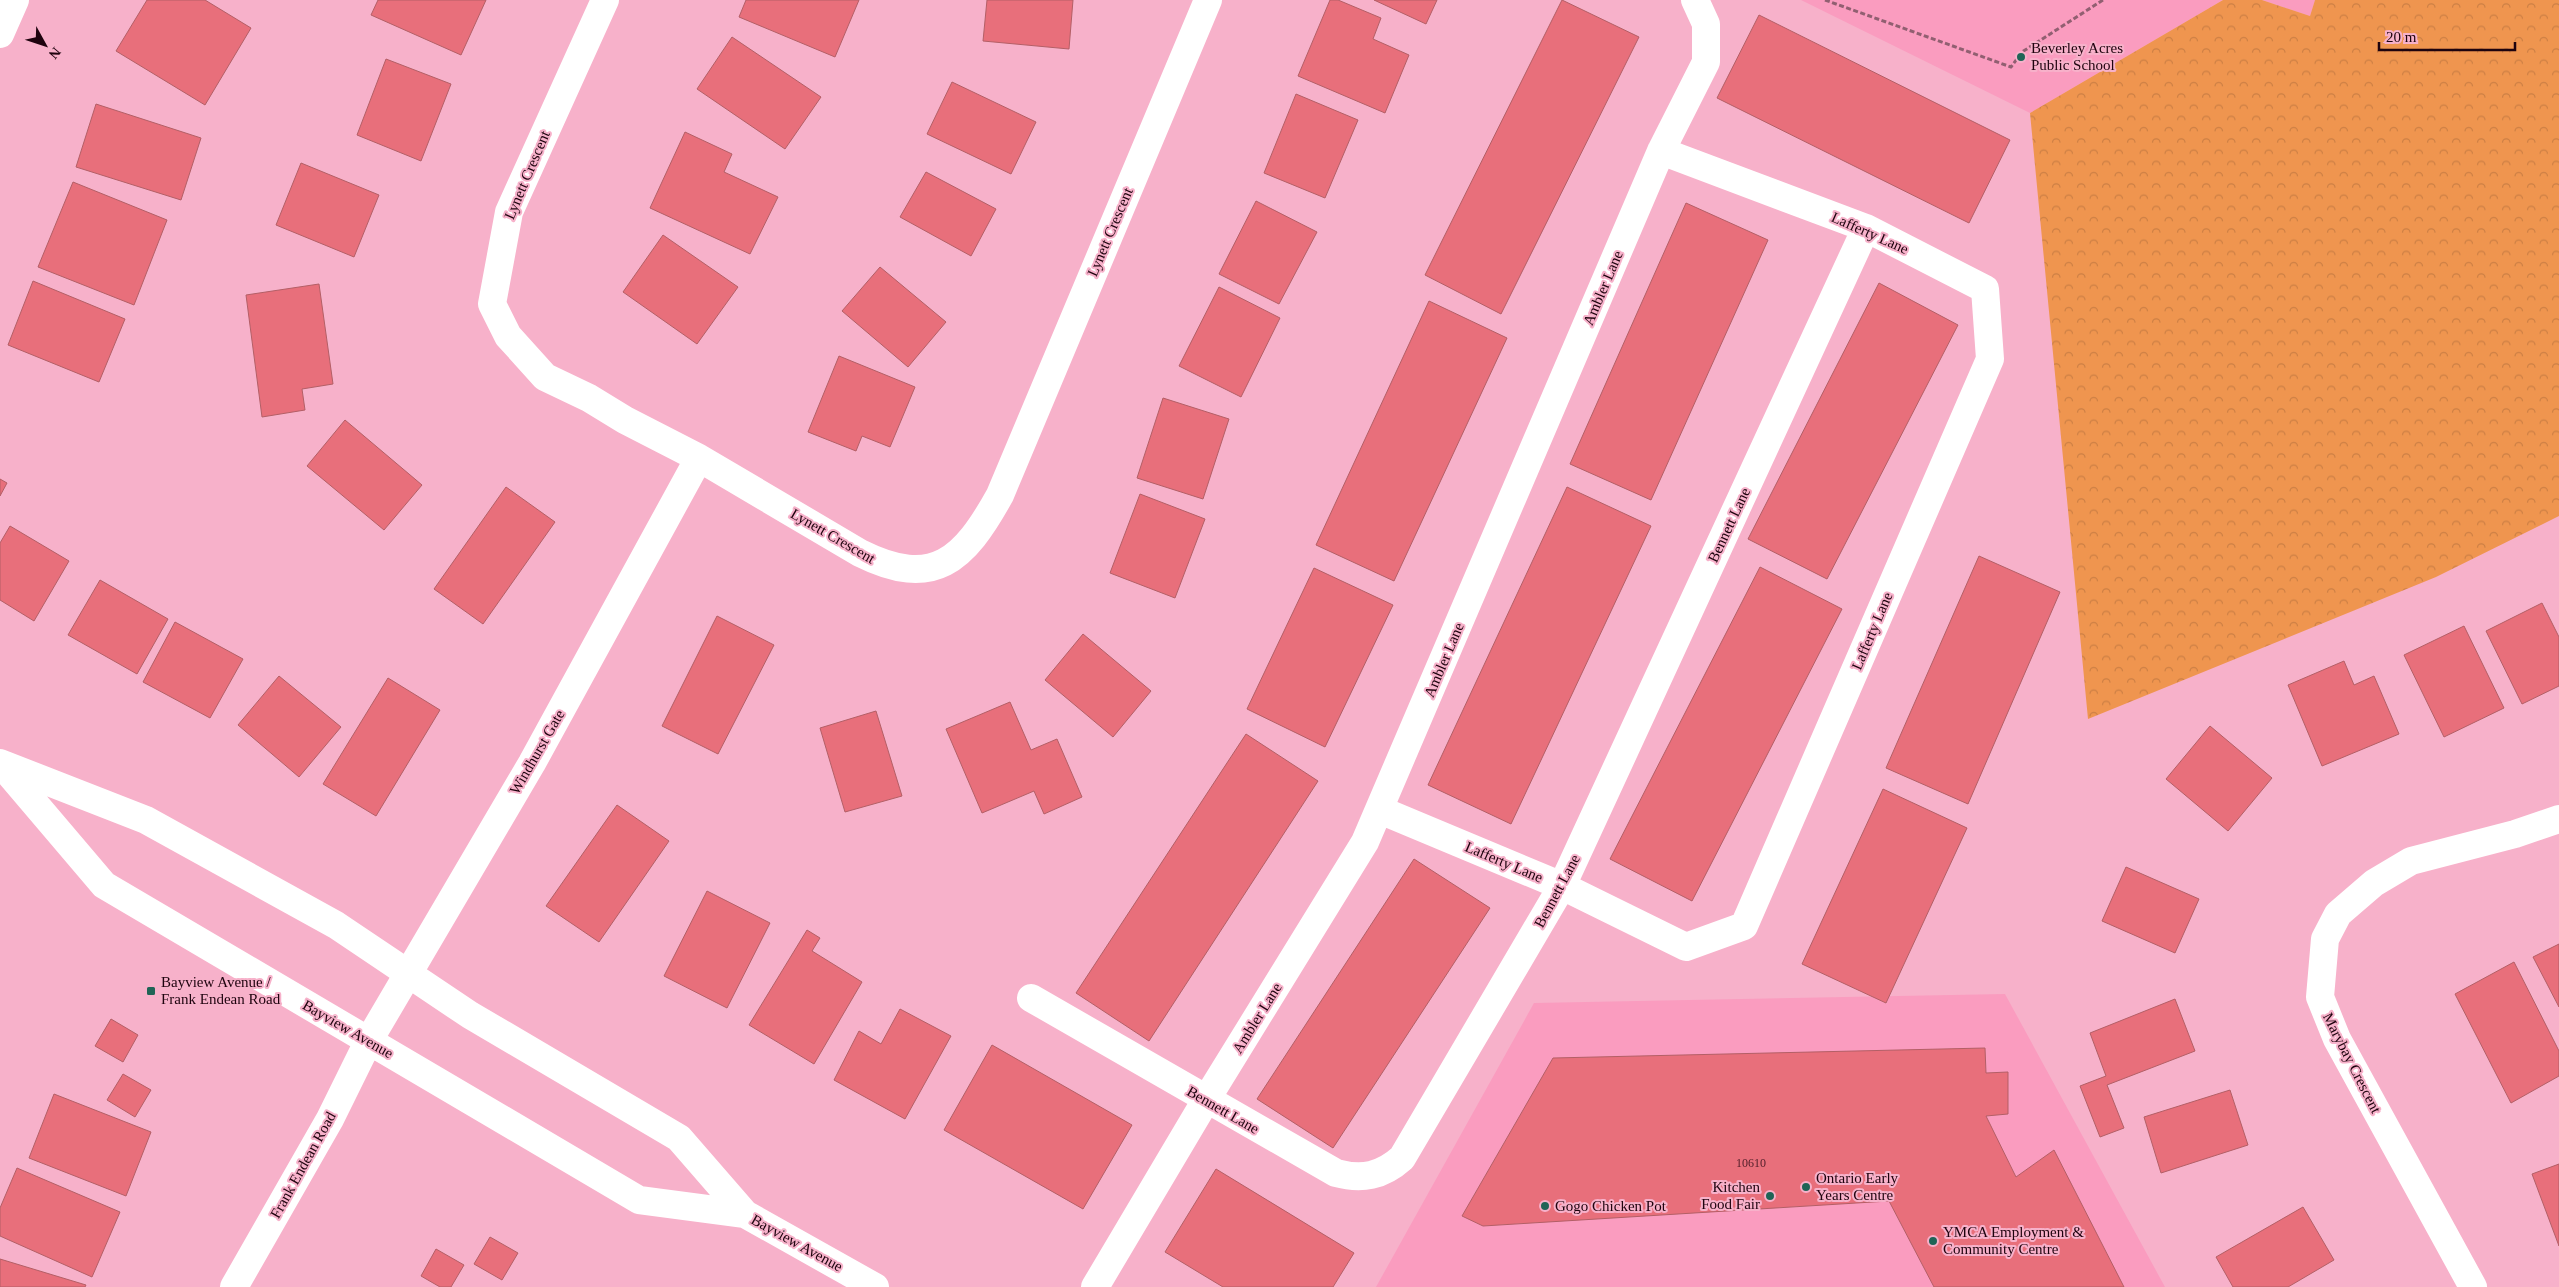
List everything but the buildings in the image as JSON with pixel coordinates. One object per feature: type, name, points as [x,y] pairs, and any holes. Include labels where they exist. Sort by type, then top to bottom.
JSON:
[{"type":"street","points":[[0,34],[15,0]]},
{"type":"street","name":"Lynett Crescent","points":[[605,0],[509,212],[492,304],[508,336],[545,377],[589,398],[625,420],[699,458],[790,510],[800,519],[885,566],[909,569],[938,567],[956,556],[983,526],[1000,495],[1208,0]]},
{"type":"street","name":"Ambler Lane","points":[[1095,1287],[1206,1100],[1356,858],[1380,810],[1661,151],[1706,62],[1706,24],[1694,0]]},
{"type":"street","name":"Lafferty Lane","points":[[1380,810],[1562,886],[1686,947],[1744,926],[1990,359],[1986,289],[1866,228],[1661,151]]},
{"type":"street","name":"Bennett Lane","points":[[1031,998],[1336,1173],[1367,1177],[1391,1168],[1408,1150],[1562,886],[1866,228]]},
{"type":"street","name":"Windhurst Gate","points":[[368,1042],[532,763],[699,458]]},
{"type":"street","name":"Bayview Avenue","points":[[0,763],[146,820],[336,925],[470,1015],[679,1138],[745,1214],[875,1287]]},
{"type":"street","name":"Bayview Avenue","points":[[0,763],[104,885],[639,1200],[745,1214]]},
{"type":"street","name":"Marybay Crescent","points":[[2474,1287],[2337,1039],[2320,997],[2325,939],[2338,914],[2374,883],[2411,861],[2515,834],[2559,819]]},
{"type":"street","name":"Frank Endean Road","points":[[234,1287],[330,1119],[368,1042]]},
{"type":"path","points":[[1825,0],[2011,67],[2022,52],[2103,0]]},
{"type":"shaded area","name":"Beverley Acres Public School","points":[[1801,0],[2223,0],[2030,113]]},
{"type":"shaded area","points":[[2262,0],[2315,0],[2310,16]]},
{"type":"shaded area","points":[[2005,994],[2165,1287],[1376,1287],[1534,1003]]},
{"type":"green space","points":[[2223,0],[2262,0],[2310,16],[2315,0],[2559,0],[2559,516],[2436,577],[2088,719],[2030,113]]},
{"type":"place","name":"Beverley Acres Public School","points":[[2021,57]]},
{"type":"place","name":"Bayview Avenue / Frank Endean Road","points":[[151,991]]},
{"type":"place","name":"Ontario Early Years Centre","points":[[1806,1187]]},
{"type":"place","name":"Kitchen Food Fair","points":[[1770,1196]]},
{"type":"place","name":"Gogo Chicken Pot","points":[[1545,1206]]},
{"type":"place","name":"YMCA Employment & Community Centre","points":[[1933,1241]]}]
